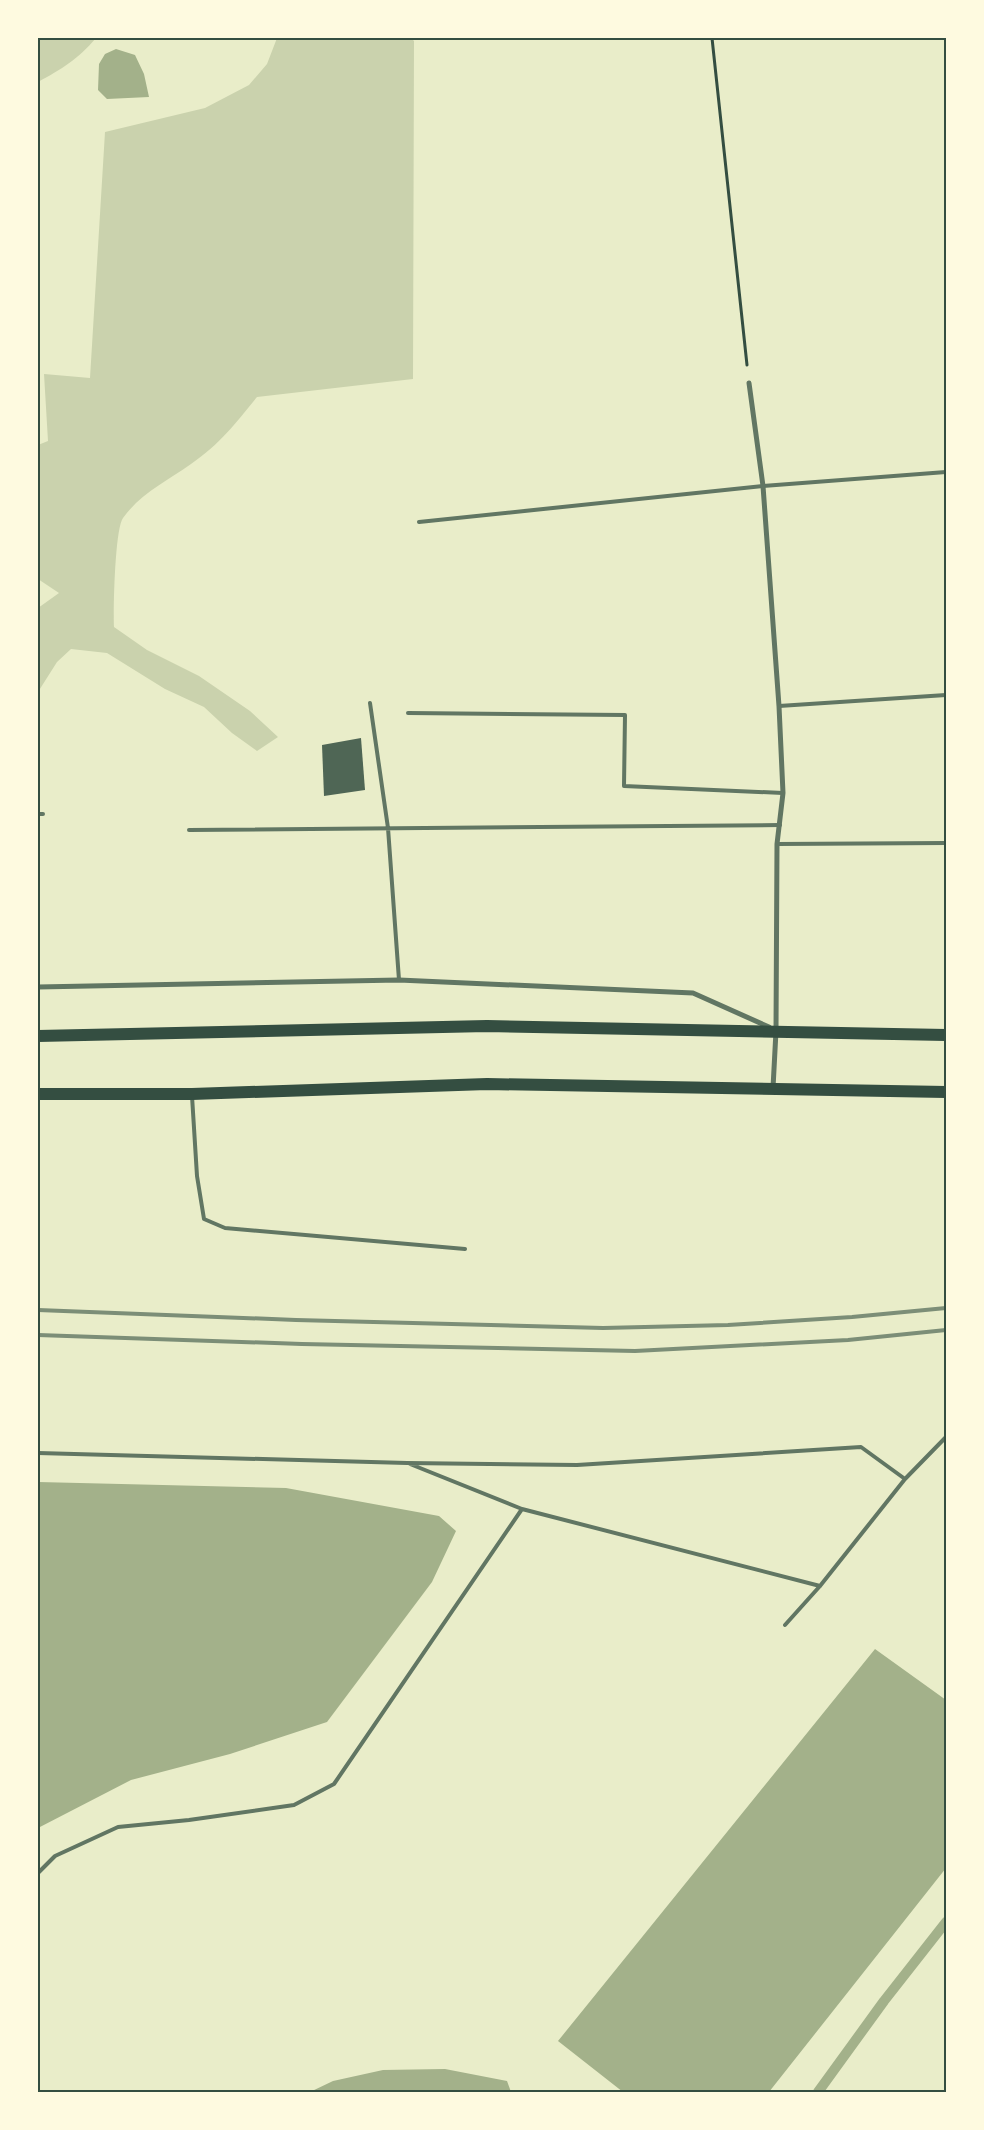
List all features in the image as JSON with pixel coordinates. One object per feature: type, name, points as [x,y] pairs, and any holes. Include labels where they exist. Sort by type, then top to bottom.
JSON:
[{"type":"main road","points":[[38,1036],[487,1026],[946,1034]]},
{"type":"main road","points":[[38,1094],[192,1094],[487,1084],[946,1092]]},
{"type":"street","points":[[749,383],[763,486],[779,706],[783,793],[777,844],[776,1030],[773,1088]]},
{"type":"street","points":[[38,987],[399,980],[693,993],[776,1030]]},
{"type":"lane","points":[[419,522],[763,486],[946,472]]},
{"type":"lane","points":[[779,706],[946,695]]},
{"type":"lane","points":[[370,703],[388,828],[399,980]]},
{"type":"lane","points":[[408,713],[625,715],[624,786],[783,793]]},
{"type":"lane","points":[[38,814],[43,814]]},
{"type":"lane","points":[[189,830],[780,825]]},
{"type":"lane","points":[[777,844],[946,843]]},
{"type":"lane","points":[[192,1094],[197,1176],[204,1218],[225,1228],[465,1249]]},
{"type":"lane","points":[[785,1625],[820,1586],[905,1479],[946,1437]]},
{"type":"lane","points":[[38,1453],[408,1463],[577,1465],[861,1447],[905,1479]]},
{"type":"lane","points":[[408,1463],[522,1508],[820,1586]]},
{"type":"lane","points":[[38,1873],[55,1856],[118,1827],[190,1820],[294,1805],[334,1784],[522,1508]]},
{"type":"path","points":[[712,38],[749,383]]},
{"type":"shaded area","points":[[38,38],[96,38],[69,63],[38,82]]},
{"type":"shaded area","points":[[277,38],[411,38],[414,41],[413,379],[257,397],[211,449],[146,494],[123,518],[120,525],[116,552],[114,588],[114,627],[147,650],[199,676],[250,711],[278,737],[257,751],[232,733],[204,707],[165,689],[107,653],[71,649],[57,662],[38,692],[38,608],[59,593],[38,579],[38,445],[48,441],[44,374],[90,378],[105,132],[205,108],[249,85],[267,64]]},
{"type":"shaded area","points":[[116,49],[135,55],[144,74],[149,97],[107,99],[98,90],[99,64],[105,54]]},
{"type":"shaded area","points":[[38,1482],[286,1488],[439,1516],[456,1531],[432,1582],[327,1722],[230,1754],[131,1780],[38,1828]]},
{"type":"shaded area","points":[[875,1649],[946,1700],[946,1868],[769,2092],[623,2092],[558,2041]]},
{"type":"shaded area","points":[[445,2069],[507,2081],[511,2092],[310,2092],[333,2081],[383,2070]]},
{"type":"building","points":[[361,738],[365,790],[324,796],[322,745]]},
{"type":"waterway","points":[[818,2092],[884,2001],[946,1922]]},
{"type":"railway","points":[[38,1310],[296,1320],[603,1328],[728,1325],[852,1317],[946,1308]]},
{"type":"railway","points":[[38,1335],[302,1344],[635,1351],[848,1340],[946,1330]]}]
